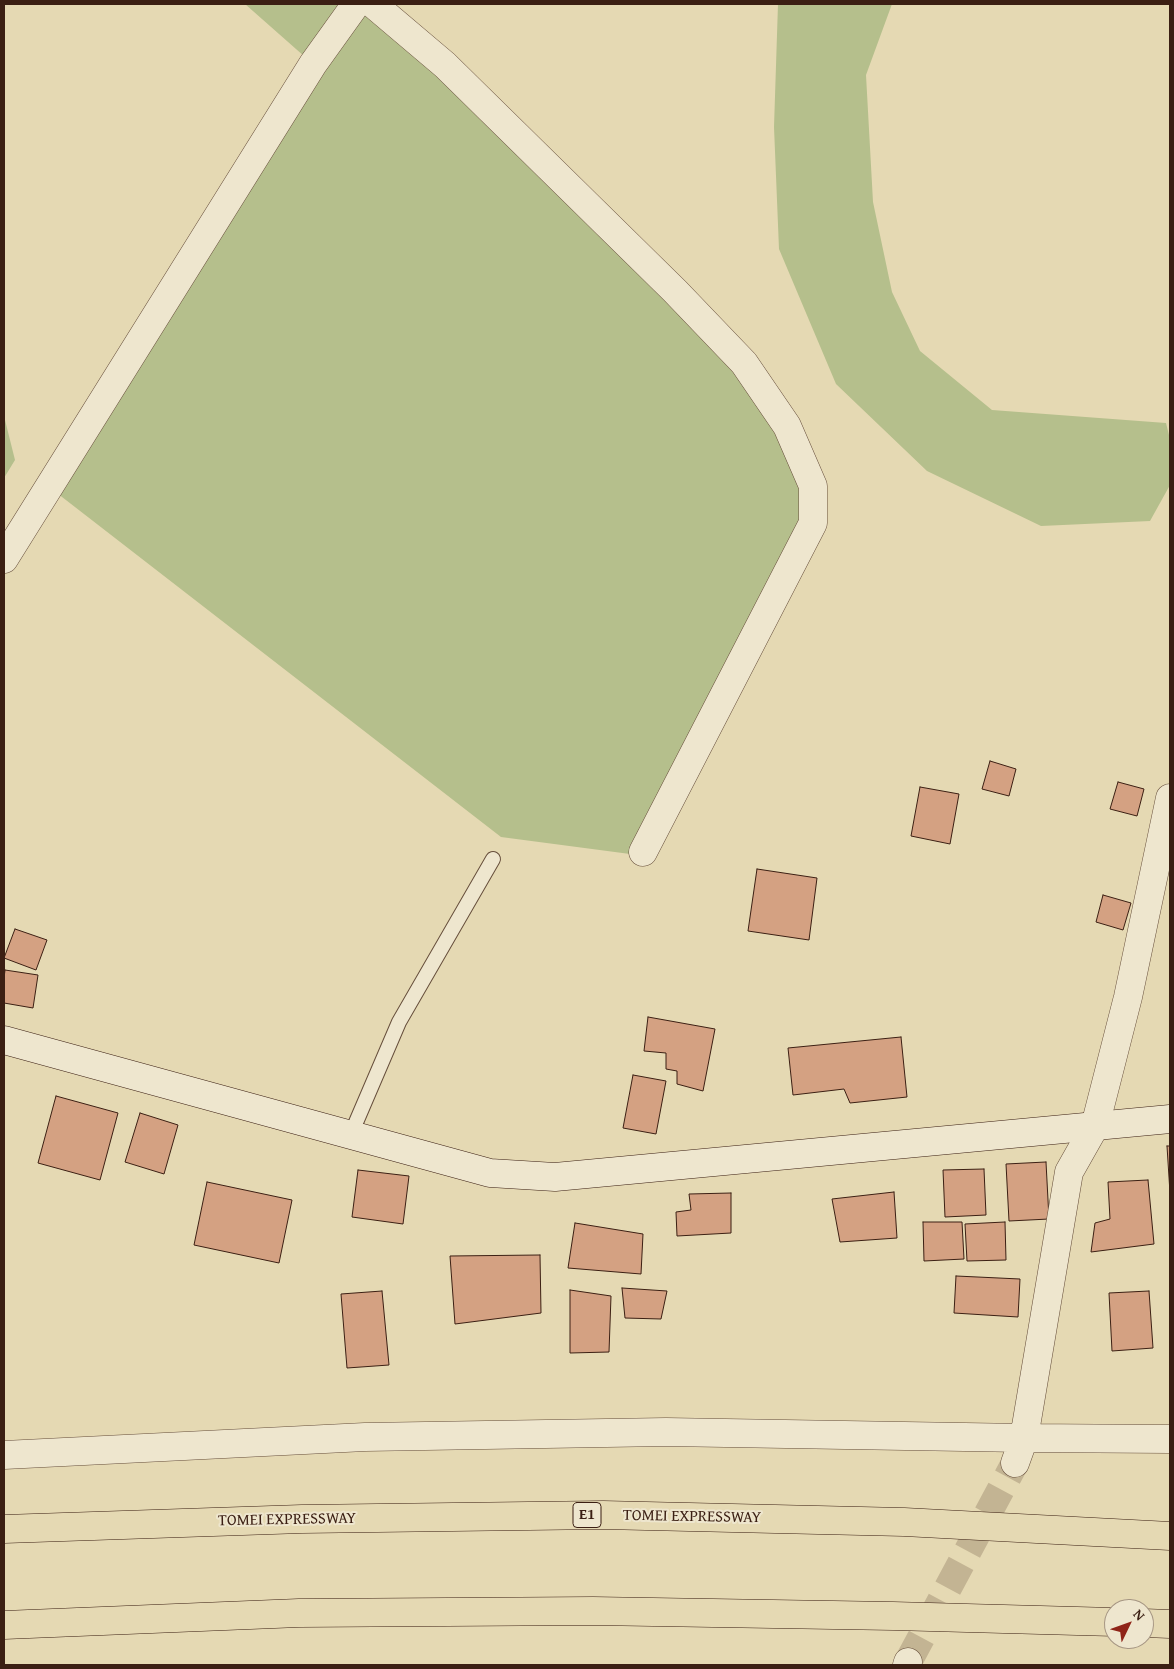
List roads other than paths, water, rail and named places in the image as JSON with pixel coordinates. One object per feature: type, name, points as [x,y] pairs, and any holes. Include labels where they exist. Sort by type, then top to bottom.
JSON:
[{"type":"highway","name":"TOMEI EXPRESSWAY","points":[[4,1529],[302,1519],[603,1515],[904,1522],[1170,1536]]},
{"type":"highway","points":[[4,1625],[299,1614],[583,1612],[893,1616],[1104,1622]]},
{"type":"highway","points":[[1154,1623],[1170,1624]]},
{"type":"street","points":[[4,559],[313,64],[356,4]]},
{"type":"street","points":[[373,4],[445,65],[675,291],[744,363],[787,426],[813,486],[812,523],[644,852]]},
{"type":"street","points":[[1020,1451],[1069,1172],[1095,1126],[1128,997],[1170,798]]},
{"type":"street","points":[[4,1040],[490,1173],[555,1177],[1170,1119]]},
{"type":"street","points":[[4,1455],[365,1437],[656,1432],[1020,1451],[1170,1439]]},
{"type":"lane","points":[[351,1134],[399,1022],[493,859]]},
{"type":"tunnel","points":[[908,1662],[1015,1463]]}]
